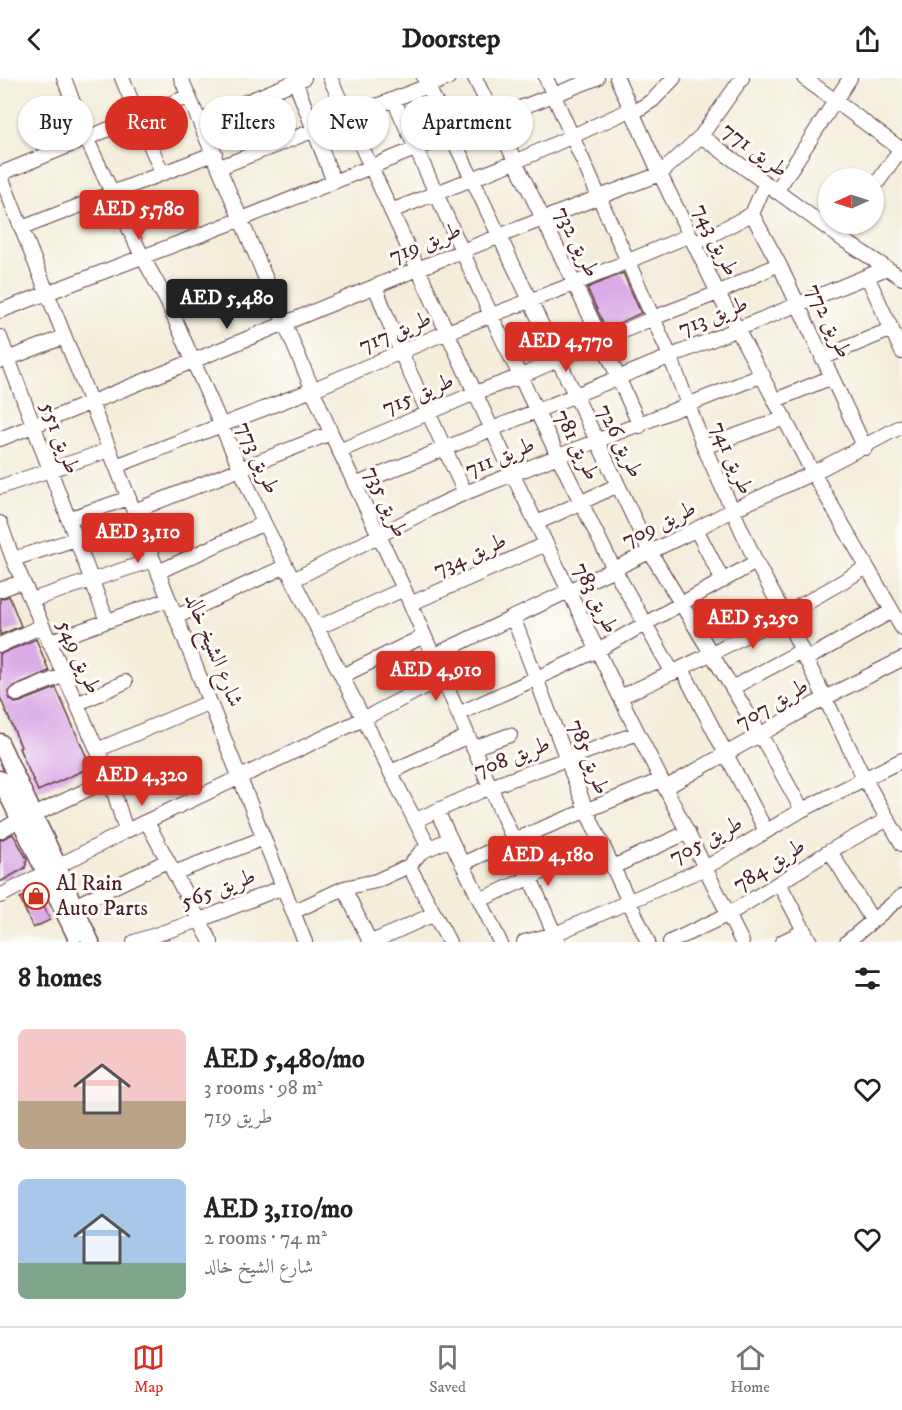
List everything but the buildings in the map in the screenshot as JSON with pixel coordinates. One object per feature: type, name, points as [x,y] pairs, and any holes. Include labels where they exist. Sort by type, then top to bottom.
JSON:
[{"type":"street","name":"طريق 773","points":[[65,78],[71,96]]},
{"type":"street","points":[[122,78],[129,96]]},
{"type":"street","name":"طريق 735","points":[[181,78],[200,121]]},
{"type":"street","name":"طريق 783","points":[[330,78],[338,96]]},
{"type":"street","points":[[389,102],[426,82],[448,78]]},
{"type":"street","name":"طريق 732","points":[[475,78],[483,96]]},
{"type":"street","name":"طريق 741","points":[[546,78],[670,356],[704,447],[756,562],[864,778],[902,844]]},
{"type":"street","points":[[533,103],[597,78]]},
{"type":"street","name":"طريق 743","points":[[617,78],[660,174],[718,293],[813,473],[902,628]]},
{"type":"street","points":[[391,211],[515,162],[632,111],[653,100],[674,78]]},
{"type":"street","name":"طريق 719","points":[[0,439],[192,362],[284,322],[660,174],[701,136],[741,78]]},
{"type":"street","points":[[804,78],[901,149],[884,173]]},
{"type":"street","points":[[752,214],[850,78]]},
{"type":"street","points":[[261,96],[300,80],[308,109]]},
{"type":"street","name":"طريق 726","points":[[426,82],[433,96]]},
{"type":"street","name":"طريق 781","points":[[394,100],[401,116]]},
{"type":"street","points":[[220,167],[308,133]]},
{"type":"street","name":"طريق 771","points":[[701,136],[770,188],[902,278]]},
{"type":"street","points":[[0,174],[61,150]]},
{"type":"street","name":"طريق 773","points":[[91,150],[142,256],[167,301],[264,522],[429,848]]},
{"type":"street","points":[[152,150],[162,173]]},
{"type":"street","name":"طريق 735","points":[[214,150],[312,390],[404,589],[557,938]]},
{"type":"street","points":[[321,150],[334,182]]},
{"type":"street","name":"طريق 783","points":[[363,150],[568,591],[742,942]]},
{"type":"street","points":[[0,311],[242,219],[414,150]]},
{"type":"street","name":"طريق 781","points":[[416,150],[491,315],[614,569],[645,623],[678,671],[766,831]]},
{"type":"street","name":"طريق 726","points":[[458,150],[650,552],[760,734],[802,810]]},
{"type":"street","name":"طريق 732","points":[[509,150],[602,341],[640,426]]},
{"type":"street","points":[[22,228],[215,153]]},
{"type":"street","name":"شارع الشيخ خالد","points":[[0,174],[305,942]]},
{"type":"street","name":"طريق 717","points":[[116,466],[312,390],[491,315],[752,214]]},
{"type":"street","name":"طريق 772","points":[[752,214],[779,264],[865,448]]},
{"type":"street","name":"طريق 715","points":[[339,451],[475,393],[521,376],[652,318],[718,293],[779,264]]},
{"type":"street","name":"طريق 713","points":[[355,484],[887,268]]},
{"type":"street","points":[[867,276],[902,352]]},
{"type":"street","points":[[375,286],[401,352],[465,493]]},
{"type":"street","points":[[822,357],[892,329]]},
{"type":"street","name":"طريق 551","points":[[0,337],[4,361],[50,471],[107,621]]},
{"type":"street","points":[[4,361],[64,337]]},
{"type":"street","name":"طريق 711","points":[[293,580],[465,493],[640,426],[763,375]]},
{"type":"street","points":[[776,400],[832,377]]},
{"type":"street","points":[[704,447],[784,418]]},
{"type":"street","name":"طريق 709","points":[[433,656],[732,510],[865,448],[902,426]]},
{"type":"street","points":[[68,519],[131,505],[240,469],[331,433]]},
{"type":"street","points":[[0,487],[109,450]]},
{"type":"street","points":[[537,523],[618,485]]},
{"type":"street","points":[[31,600],[91,581],[156,566],[264,522]]},
{"type":"street","name":"طريق 549","points":[[0,523],[13,559],[110,779],[126,831]]},
{"type":"street","points":[[696,529],[723,581]]},
{"type":"street","points":[[13,559],[76,539]]},
{"type":"street","name":"طريق 734","points":[[410,604],[546,544]]},
{"type":"street","points":[[458,714],[597,650],[756,562]]},
{"type":"street","points":[[176,616],[286,567]]},
{"type":"street","points":[[620,697],[678,671],[785,616],[867,567]]},
{"type":"street","points":[[0,590],[23,581]]},
{"type":"street","points":[[317,628],[404,589]]},
{"type":"street","points":[[50,642],[169,599]]},
{"type":"street","points":[[732,688],[892,611]]},
{"type":"street","name":"طريق 785","points":[[513,617],[586,810],[648,942]]},
{"type":"street","points":[[0,645],[42,626]]},
{"type":"street","points":[[342,676],[424,636]]},
{"type":"street","name":"طريق 707","points":[[462,864],[586,810],[663,784],[725,755],[825,698],[902,660]]},
{"type":"street","points":[[17,694],[64,675]]},
{"type":"street","points":[[0,896],[126,831],[363,719],[442,678]]},
{"type":"street","points":[[77,704],[125,682]]},
{"type":"street","points":[[97,750],[210,702]]},
{"type":"street","name":"طريق 708","points":[[416,820],[490,787],[638,733]]},
{"type":"street","points":[[391,772],[471,742],[510,735]]},
{"type":"street","points":[[0,742],[26,817],[51,869],[79,942]]},
{"type":"street","name":"طريق 705","points":[[524,942],[557,938],[705,868],[802,810],[902,760]]},
{"type":"street","points":[[0,779],[26,817]]},
{"type":"street","points":[[0,831],[110,779]]},
{"type":"street","points":[[437,811],[500,942]]},
{"type":"street","name":"طريق 784","points":[[670,942],[729,914],[830,851],[888,819]]},
{"type":"street","points":[[147,822],[211,942]]},
{"type":"street","points":[[613,867],[688,832]]},
{"type":"street","points":[[74,906],[170,867],[264,838]]},
{"type":"street","points":[[293,912],[344,888],[376,881],[409,866],[421,852],[450,839]]},
{"type":"street","points":[[480,900],[603,845]]},
{"type":"street","points":[[830,851],[872,920]]},
{"type":"street","points":[[409,866],[449,942]]},
{"type":"street","points":[[51,869],[74,906],[91,942]]},
{"type":"street","points":[[779,883],[807,937],[782,942]]},
{"type":"street","name":"طريق 565","points":[[134,942],[200,920],[283,887]]},
{"type":"street","points":[[344,888],[371,942],[434,914]]},
{"type":"street","points":[[847,942],[902,896]]},
{"type":"place","name":"Al Rain Auto Parts","points":[[36,896]]}]
